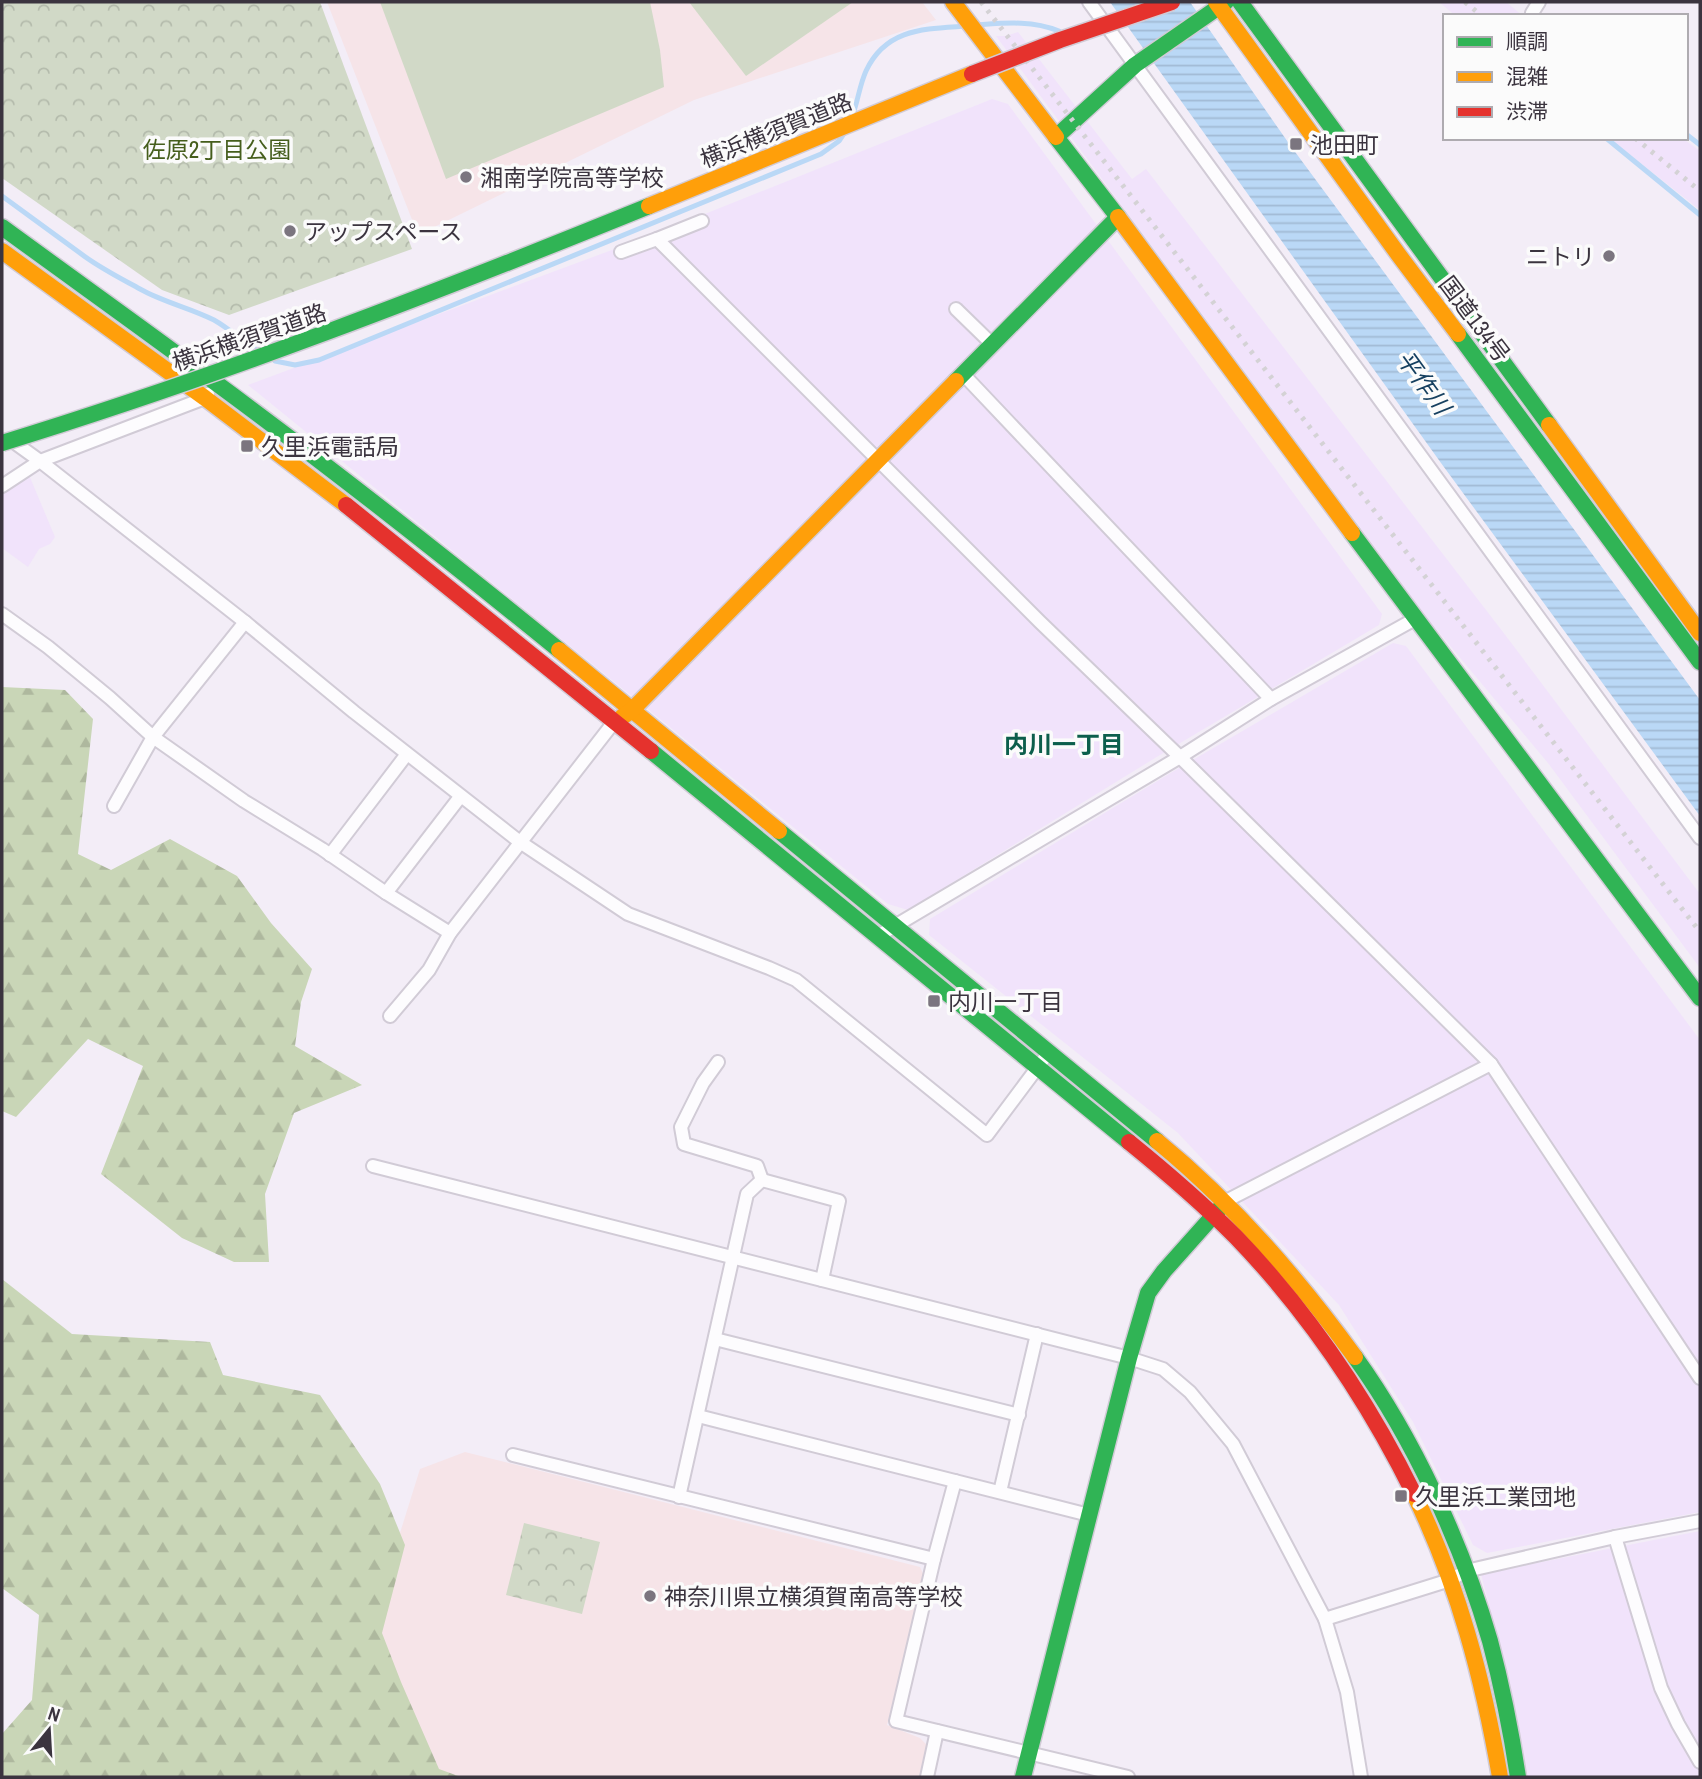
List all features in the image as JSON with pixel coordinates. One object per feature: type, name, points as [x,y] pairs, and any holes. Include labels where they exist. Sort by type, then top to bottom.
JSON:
[{"type":"main road","points":[[953,2],[1118,217],[1700,998]]},
{"type":"main road","name":"横浜横須賀道路","points":[[2,432],[236,356],[328,322],[445,277],[1033,37],[1135,2]]},
{"type":"main road","name":"横浜横須賀道路","points":[[2,443],[309,341],[438,292],[946,84],[1172,2]]},
{"type":"main road","name":"国道134号","points":[[1240,2],[1700,633]]},
{"type":"main road","points":[[1056,137],[1140,62],[1217,6]]},
{"type":"main road","name":"国道134号","points":[[1217,6],[1700,662]]},
{"type":"main road","points":[[614,722],[631,711],[1118,217]]},
{"type":"main road","points":[[2,227],[217,383],[464,573],[1189,1167],[1226,1201],[1298,1280],[1330,1320],[1373,1382],[1425,1474],[1444,1514],[1490,1641],[1518,1777]]},
{"type":"main road","points":[[2,251],[205,398],[441,580],[1178,1182],[1252,1255],[1298,1308],[1328,1349],[1393,1454],[1424,1515],[1471,1643],[1500,1777]]},
{"type":"main road","points":[[1023,1777],[1129,1358],[1148,1293],[1164,1270],[1226,1201]]},
{"type":"street","points":[[1089,2],[1117,40],[1140,62],[1700,838]]},
{"type":"street","points":[[621,252],[702,221]]},
{"type":"street","points":[[657,239],[1040,622],[1492,1064],[1700,1378]]},
{"type":"street","points":[[956,309],[992,344]]},
{"type":"street","points":[[963,374],[1271,699]]},
{"type":"street","points":[[2,486],[40,461],[205,398],[217,383]]},
{"type":"street","points":[[2,432],[520,842],[628,914],[796,980],[987,1135],[1049,1052]]},
{"type":"street","points":[[2,614],[48,647],[153,737],[244,801],[450,933]]},
{"type":"street","points":[[878,936],[1180,757],[1271,699],[1415,619]]},
{"type":"street","points":[[114,806],[153,737],[245,622]]},
{"type":"street","points":[[390,1016],[429,970],[450,933],[614,722]]},
{"type":"street","points":[[330,855],[407,754]]},
{"type":"street","points":[[386,893],[460,797]]},
{"type":"street","points":[[718,1062],[703,1083],[681,1127],[684,1144],[757,1166],[762,1180]]},
{"type":"street","points":[[1226,1201],[1492,1064]]},
{"type":"street","points":[[373,1166],[1037,1334],[1163,1369],[1190,1392],[1233,1444],[1325,1619],[1347,1692],[1361,1777]]},
{"type":"street","points":[[679,1497],[747,1194],[762,1180]]},
{"type":"street","points":[[762,1180],[839,1201],[822,1280]]},
{"type":"street","points":[[1000,1492],[1037,1334]]},
{"type":"street","points":[[715,1339],[1019,1415]]},
{"type":"street","points":[[698,1416],[1089,1515]]},
{"type":"street","points":[[513,1455],[934,1559]]},
{"type":"street","points":[[955,1481],[896,1721],[1128,1777]]},
{"type":"street","points":[[1325,1619],[1450,1580],[1466,1571],[1615,1537],[1700,1521]]},
{"type":"street","points":[[1615,1537],[1661,1688],[1700,1762]]},
{"type":"street","points":[[927,1777],[937,1731]]},
{"type":"shaded area","name":"湘南学院高等学校","points":[[327,2],[922,2],[936,20],[694,100],[418,235]]},
{"type":"shaded area","points":[[1439,2],[1506,2],[1521,14],[1454,14]]},
{"type":"shaded area","points":[[1018,32],[1132,179],[1146,169],[1503,632],[1700,894],[1700,968],[1548,763],[1431,623],[996,36]]},
{"type":"shaded area","points":[[992,99],[1008,104],[1382,614],[1379,625],[1155,758],[908,910],[888,904],[248,385],[655,234]]},
{"type":"shaded area","points":[[1612,140],[1685,140],[1700,151],[1700,210]]},
{"type":"shaded area","points":[[29,475],[55,537],[50,544],[39,549],[28,567],[2,548],[2,495]]},
{"type":"shaded area","points":[[1393,643],[1406,646],[1700,1040],[1700,1512],[1487,1553],[1473,1545],[1413,1422],[1339,1305],[1178,1133],[929,935],[930,919],[1169,774]]},
{"type":"shaded area","name":"神奈川県立横須賀南高等学校","points":[[465,1452],[920,1567],[924,1576],[887,1725],[920,1738],[927,1745],[919,1777],[434,1777],[374,1616],[420,1469]]},
{"type":"shaded area","points":[[1700,1531],[1700,1777],[1528,1777],[1516,1711],[1481,1574]]},
{"type":"green space","name":"佐原2丁目公園","points":[[2,2],[320,2],[412,249],[229,315],[162,290],[2,178]]},
{"type":"green space","points":[[380,2],[650,2],[664,87],[446,179]]},
{"type":"green space","points":[[689,2],[853,2],[746,76]]},
{"type":"green space","points":[[2,687],[65,690],[93,719],[78,854],[111,870],[170,839],[237,876],[271,923],[312,969],[301,1002],[295,1046],[362,1085],[294,1113],[265,1194],[269,1262],[234,1262],[182,1238],[101,1174],[143,1066],[88,1039],[16,1117],[2,1111]]},
{"type":"green space","points":[[2,1279],[72,1334],[210,1342],[223,1375],[320,1395],[380,1484],[405,1545],[382,1633],[439,1769],[461,1777],[2,1777],[2,1734],[32,1700],[39,1615],[2,1588]]},
{"type":"green space","points":[[524,1523],[600,1542],[582,1614],[506,1595]]},
{"type":"water","name":"平作川","points":[[1110,2],[1190,2],[1290,145],[1700,700],[1700,816],[1441,463]]},
{"type":"waterway","points":[[976,25],[1028,24],[1059,31]]},
{"type":"waterway","points":[[853,114],[866,71],[884,46],[922,30],[966,26]]},
{"type":"waterway","points":[[275,361],[295,365],[319,360],[821,154],[843,135]]},
{"type":"waterway","points":[[1688,136],[1700,145]]},
{"type":"waterway","points":[[1608,140],[1700,215]]},
{"type":"waterway","points":[[2,196],[102,268],[149,294],[214,320],[258,351]]},
{"type":"railway","points":[[981,2],[1700,932]]},
{"type":"railway","points":[[1465,2],[1480,14]]},
{"type":"railway","points":[[1637,140],[1700,191]]},
{"type":"traffic: fast","points":[[956,381],[1118,217],[1056,137],[1135,65],[1226,2]]},
{"type":"traffic: fast","points":[[1240,2],[1549,425]]},
{"type":"traffic: fast","points":[[2,443],[166,390],[328,332],[649,206]]},
{"type":"traffic: fast","points":[[2,227],[303,448],[559,650]]},
{"type":"traffic: fast","points":[[1458,334],[1700,662]]},
{"type":"traffic: fast","points":[[1352,533],[1700,998]]},
{"type":"traffic: fast","points":[[651,751],[1129,1142]]},
{"type":"traffic: fast","points":[[779,831],[1157,1141]]},
{"type":"traffic: fast","points":[[1023,1777],[1129,1358],[1148,1293],[1221,1207]]},
{"type":"traffic: fast","points":[[1355,1357],[1397,1422],[1451,1530],[1490,1641],[1518,1777]]},
{"type":"traffic: slow","points":[[953,2],[1056,137]]},
{"type":"traffic: slow","points":[[1216,2],[1458,334]]},
{"type":"traffic: slow","points":[[649,206],[972,74]]},
{"type":"traffic: slow","points":[[1118,217],[1352,533]]},
{"type":"traffic: slow","points":[[2,251],[205,398],[346,505]]},
{"type":"traffic: slow","points":[[622,717],[631,711],[956,381]]},
{"type":"traffic: slow","points":[[1549,425],[1700,633]]},
{"type":"traffic: slow","points":[[559,650],[779,831]]},
{"type":"traffic: slow","points":[[1157,1141],[1212,1190],[1263,1243],[1355,1357]]},
{"type":"traffic: slow","points":[[1414,1494],[1444,1562],[1467,1632],[1486,1704],[1500,1777]]},
{"type":"traffic: jam","points":[[972,74],[1060,40],[1172,2]]},
{"type":"traffic: jam","points":[[346,505],[651,751]]},
{"type":"traffic: jam","points":[[1129,1142],[1223,1224],[1288,1296],[1335,1359],[1377,1425],[1414,1494]]},
{"type":"place","name":"池田町","points":[[1296,144]]},
{"type":"place","name":"湘南学院高等学校","points":[[466,177]]},
{"type":"place","name":"アップスペース","points":[[290,231]]},
{"type":"place","name":"ニトリ","points":[[1609,256]]},
{"type":"place","name":"久里浜電話局","points":[[247,446]]},
{"type":"place","name":"内川一丁目","points":[[934,1001]]},
{"type":"place","name":"久里浜工業団地","points":[[1401,1496]]},
{"type":"place","name":"神奈川県立横須賀南高等学校","points":[[650,1596]]},
{"type":"district","name":"内川一丁目","points":[[1064,744]]}]
